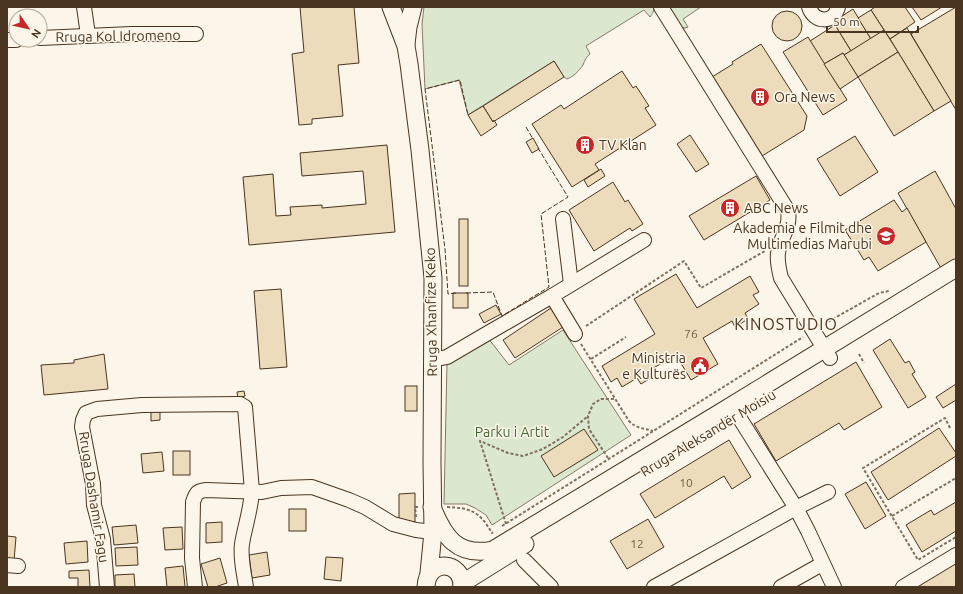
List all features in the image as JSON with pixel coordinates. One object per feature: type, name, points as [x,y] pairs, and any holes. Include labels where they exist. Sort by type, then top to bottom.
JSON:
[{"type":"main road","name":"Rruga Xhanfize Keko","points":[[391,7],[406,46],[420,150],[433,278],[432,360],[438,507],[433,532],[428,580]]},
{"type":"main road","name":"Rruga Xhanfize Keko","points":[[406,46],[408,27],[413,7]]},
{"type":"main road","name":"Rruga Aleksandër Moisiu","points":[[462,587],[469,579],[489,566],[737,414],[956,268]]},
{"type":"main road","name":"Rruga Aleksandër Moisiu","points":[[492,550],[506,530],[808,360],[827,354],[956,282]]},
{"type":"main road","points":[[438,507],[439,523],[445,534],[452,541],[472,552],[492,550]]},
{"type":"main road","points":[[433,532],[453,568],[460,575],[462,587]]},
{"type":"main road","points":[[428,580],[435,568],[442,566],[453,568],[469,566],[492,550]]},
{"type":"street","points":[[84,7],[88,35]]},
{"type":"street","points":[[661,7],[788,211],[789,218],[778,253],[778,265],[781,278],[827,354]]},
{"type":"street","points":[[809,7],[813,15],[824,20],[835,15],[841,8]]},
{"type":"street","name":"Rruga Kol Idromeno","points":[[48,38],[88,35],[196,34]]},
{"type":"street","points":[[563,219],[571,284]]},
{"type":"street","points":[[432,360],[447,357],[644,240]]},
{"type":"street","points":[[552,296],[575,334]]},
{"type":"street","name":"Rruga Dashamir Fagu","points":[[107,587],[102,539],[94,505],[93,484],[82,428],[82,420],[86,413],[97,409],[142,405],[240,404],[245,407],[252,491]]},
{"type":"street","points":[[737,414],[796,508],[834,587]]},
{"type":"street","points":[[194,587],[192,558],[193,502],[195,495],[200,491],[262,492],[281,488],[312,487],[365,507],[394,524],[416,530],[433,532]]},
{"type":"street","points":[[246,587],[242,558],[242,545],[252,502],[252,491]]},
{"type":"street","points":[[654,587],[796,508],[828,492]]},
{"type":"street","points":[[903,587],[956,555]]},
{"type":"street","points":[[524,560],[550,587]]},
{"type":"street","points":[[781,587],[822,564]]},
{"type":"path","points":[[654,431],[638,428],[629,421],[575,334],[684,261],[701,288],[781,241]]},
{"type":"path","points":[[615,398],[601,399],[593,404],[588,416],[563,437],[543,449],[523,456],[508,453],[480,441],[506,530],[608,459],[813,331],[879,293],[891,291]]},
{"type":"path","points":[[591,359],[626,337]]},
{"type":"path","points":[[859,354],[864,363]]},
{"type":"path","points":[[588,416],[590,429],[608,459]]},
{"type":"path","points":[[950,428],[945,418],[863,468],[918,560],[956,537]]},
{"type":"path","points":[[892,516],[956,478]]},
{"type":"path","points":[[438,507],[464,508],[475,513],[485,522],[492,533],[496,530]]},
{"type":"green space","points":[[424,7],[653,7],[654,10],[650,17],[644,10],[586,46],[590,54],[579,70],[569,78],[567,79],[564,77],[554,61],[468,115],[459,80],[425,89],[422,24]]},
{"type":"green space","points":[[669,7],[701,7],[683,19],[688,27],[685,28],[681,27]]},
{"type":"green space","name":"Parku i Artit","points":[[563,330],[631,435],[492,525],[486,515],[466,504],[444,504],[447,362],[488,338],[509,365]]},
{"type":"building","points":[[300,7],[354,7],[359,63],[338,65],[343,116],[312,119],[312,124],[299,125],[292,54],[304,52]]},
{"type":"building","points":[[875,7],[905,7],[915,22],[890,39],[871,10]]},
{"type":"building","points":[[912,7],[942,7],[921,20]]},
{"type":"building","points":[[956,7],[956,110],[911,34]]},
{"type":"building","points":[[853,9],[871,39],[851,51],[833,22]]},
{"type":"building","points":[[871,10],[884,30],[871,39],[858,18]]},
{"type":"building","points":[[787,11],[793,12],[801,20],[801,32],[793,40],[787,41],[781,40],[773,32],[772,26],[773,20],[781,12]]},
{"type":"building","points":[[835,25],[851,51],[844,55],[843,53],[824,64],[810,41]]},
{"type":"building","points":[[907,28],[951,101],[934,111],[890,39]]},
{"type":"building","points":[[884,30],[898,52],[858,77],[844,55]]},
{"type":"building","points":[[808,37],[847,100],[823,115],[783,52]]},
{"type":"building","name":"Ora News","points":[[761,44],[807,116],[804,130],[762,156],[712,77],[733,64],[732,62]]},
{"type":"building","points":[[898,52],[934,111],[894,136],[858,77]]},
{"type":"building","points":[[843,53],[858,77],[840,89],[824,64]]},
{"type":"building","points":[[554,61],[564,77],[493,122],[483,106]]},
{"type":"building","name":"TV Klan","points":[[622,71],[633,88],[636,86],[649,106],[645,108],[656,125],[595,164],[599,170],[572,187],[532,124],[561,105],[564,109]]},
{"type":"building","points":[[483,106],[493,122],[494,120],[497,125],[481,136],[468,115]]},
{"type":"building","points":[[690,135],[709,164],[696,172],[677,144]]},
{"type":"building","points":[[855,136],[878,172],[840,196],[817,159]]},
{"type":"building","points":[[533,138],[539,149],[532,153],[526,142]]},
{"type":"building","points":[[387,145],[395,232],[249,245],[243,177],[273,174],[276,216],[291,215],[290,207],[322,205],[322,208],[366,204],[363,171],[302,176],[300,153]]},
{"type":"building","points":[[601,169],[605,176],[588,187],[584,180]]},
{"type":"building","points":[[935,171],[956,209],[956,262],[942,270],[898,193]]},
{"type":"building","name":"ABC News","points":[[756,176],[770,200],[704,240],[689,216]]},
{"type":"building","points":[[613,182],[625,202],[628,200],[643,224],[632,231],[630,228],[594,251],[569,210]]},
{"type":"building","name":"Akademia e Filmit dhe Multimedias Marubi","points":[[894,200],[902,212],[907,208],[926,242],[878,271],[869,257],[864,260],[845,230]]},
{"type":"building","points":[[459,219],[468,219],[468,286],[459,286]]},
{"type":"building","points":[[676,274],[697,308],[750,276],[759,292],[753,295],[759,304],[745,313],[748,319],[735,327],[732,321],[703,338],[718,364],[691,380],[676,355],[650,370],[654,376],[641,384],[637,378],[622,387],[617,378],[611,382],[602,366],[655,334],[634,299]]},
{"type":"building","points":[[281,289],[287,367],[260,369],[254,291]]},
{"type":"building","points":[[453,293],[468,293],[468,308],[453,308]]},
{"type":"building","points":[[496,305],[501,314],[484,323],[479,314]]},
{"type":"building","points":[[551,308],[563,327],[515,358],[503,340]]},
{"type":"building","points":[[890,339],[905,363],[909,361],[915,372],[912,374],[926,397],[908,408],[873,350]]},
{"type":"building","points":[[104,354],[108,389],[44,395],[41,365],[74,363],[74,360]]},
{"type":"building","points":[[856,362],[882,407],[844,430],[839,423],[776,461],[754,424]]},
{"type":"building","points":[[956,384],[956,400],[943,408],[936,397]]},
{"type":"building","points":[[405,386],[417,386],[417,411],[405,411]]},
{"type":"building","points":[[244,391],[245,396],[238,398],[237,392]]},
{"type":"building","points":[[151,412],[160,412],[160,420],[151,421]]},
{"type":"building","points":[[939,428],[956,453],[956,456],[888,500],[871,472]]},
{"type":"building","points":[[584,429],[598,450],[554,477],[541,456]]},
{"type":"building","points":[[729,440],[751,477],[732,489],[724,476],[655,518],[640,494]]},
{"type":"building","points":[[173,451],[190,451],[190,475],[173,475]]},
{"type":"building","points":[[162,452],[164,471],[143,473],[141,454]]},
{"type":"building","points":[[866,482],[886,516],[865,529],[845,494]]},
{"type":"building","points":[[415,493],[415,522],[399,522],[399,494]]},
{"type":"building","points":[[956,502],[956,531],[922,552],[906,525],[931,510],[934,515]]},
{"type":"building","points":[[289,509],[306,509],[306,531],[289,531]]},
{"type":"building","points":[[648,519],[664,547],[627,569],[610,541]]},
{"type":"building","points":[[222,522],[222,542],[206,543],[206,523]]},
{"type":"building","points":[[136,525],[138,543],[114,545],[112,527]]},
{"type":"building","points":[[182,527],[183,549],[165,550],[163,528]]},
{"type":"building","points":[[7,536],[16,537],[14,561],[7,560]]},
{"type":"building","points":[[87,541],[88,562],[66,564],[64,543]]},
{"type":"building","points":[[137,547],[138,565],[116,566],[115,548]]},
{"type":"building","points":[[267,552],[270,575],[252,578],[249,555]]},
{"type":"building","points":[[326,557],[343,558],[341,581],[324,579]]},
{"type":"building","points":[[220,558],[227,583],[215,587],[208,587],[201,564]]},
{"type":"building","points":[[956,562],[956,587],[916,587]]},
{"type":"building","points":[[183,566],[185,587],[167,587],[165,568]]},
{"type":"building","points":[[89,570],[90,587],[78,587],[78,578],[69,578],[69,571]]},
{"type":"building","points":[[134,574],[135,587],[115,587],[115,575]]},
{"type":"fence","points":[[456,293],[448,294],[445,249],[425,89],[460,80],[469,115]]},
{"type":"fence","points":[[526,127],[533,139]]},
{"type":"fence","points":[[466,293],[493,292],[502,316],[549,287],[541,214],[568,197],[538,148]]},
{"type":"place","name":"Ora News","points":[[760,97]]},
{"type":"place","name":"TV Klan","points":[[585,145]]},
{"type":"place","name":"ABC News","points":[[730,208]]},
{"type":"place","name":"Akademia e Filmit dhe Multimedias Marubi","points":[[886,236]]},
{"type":"place","name":"Ministria e Kulturës","points":[[700,366]]},
{"type":"district","name":"KINOSTUDIO","points":[[786,324]]}]
